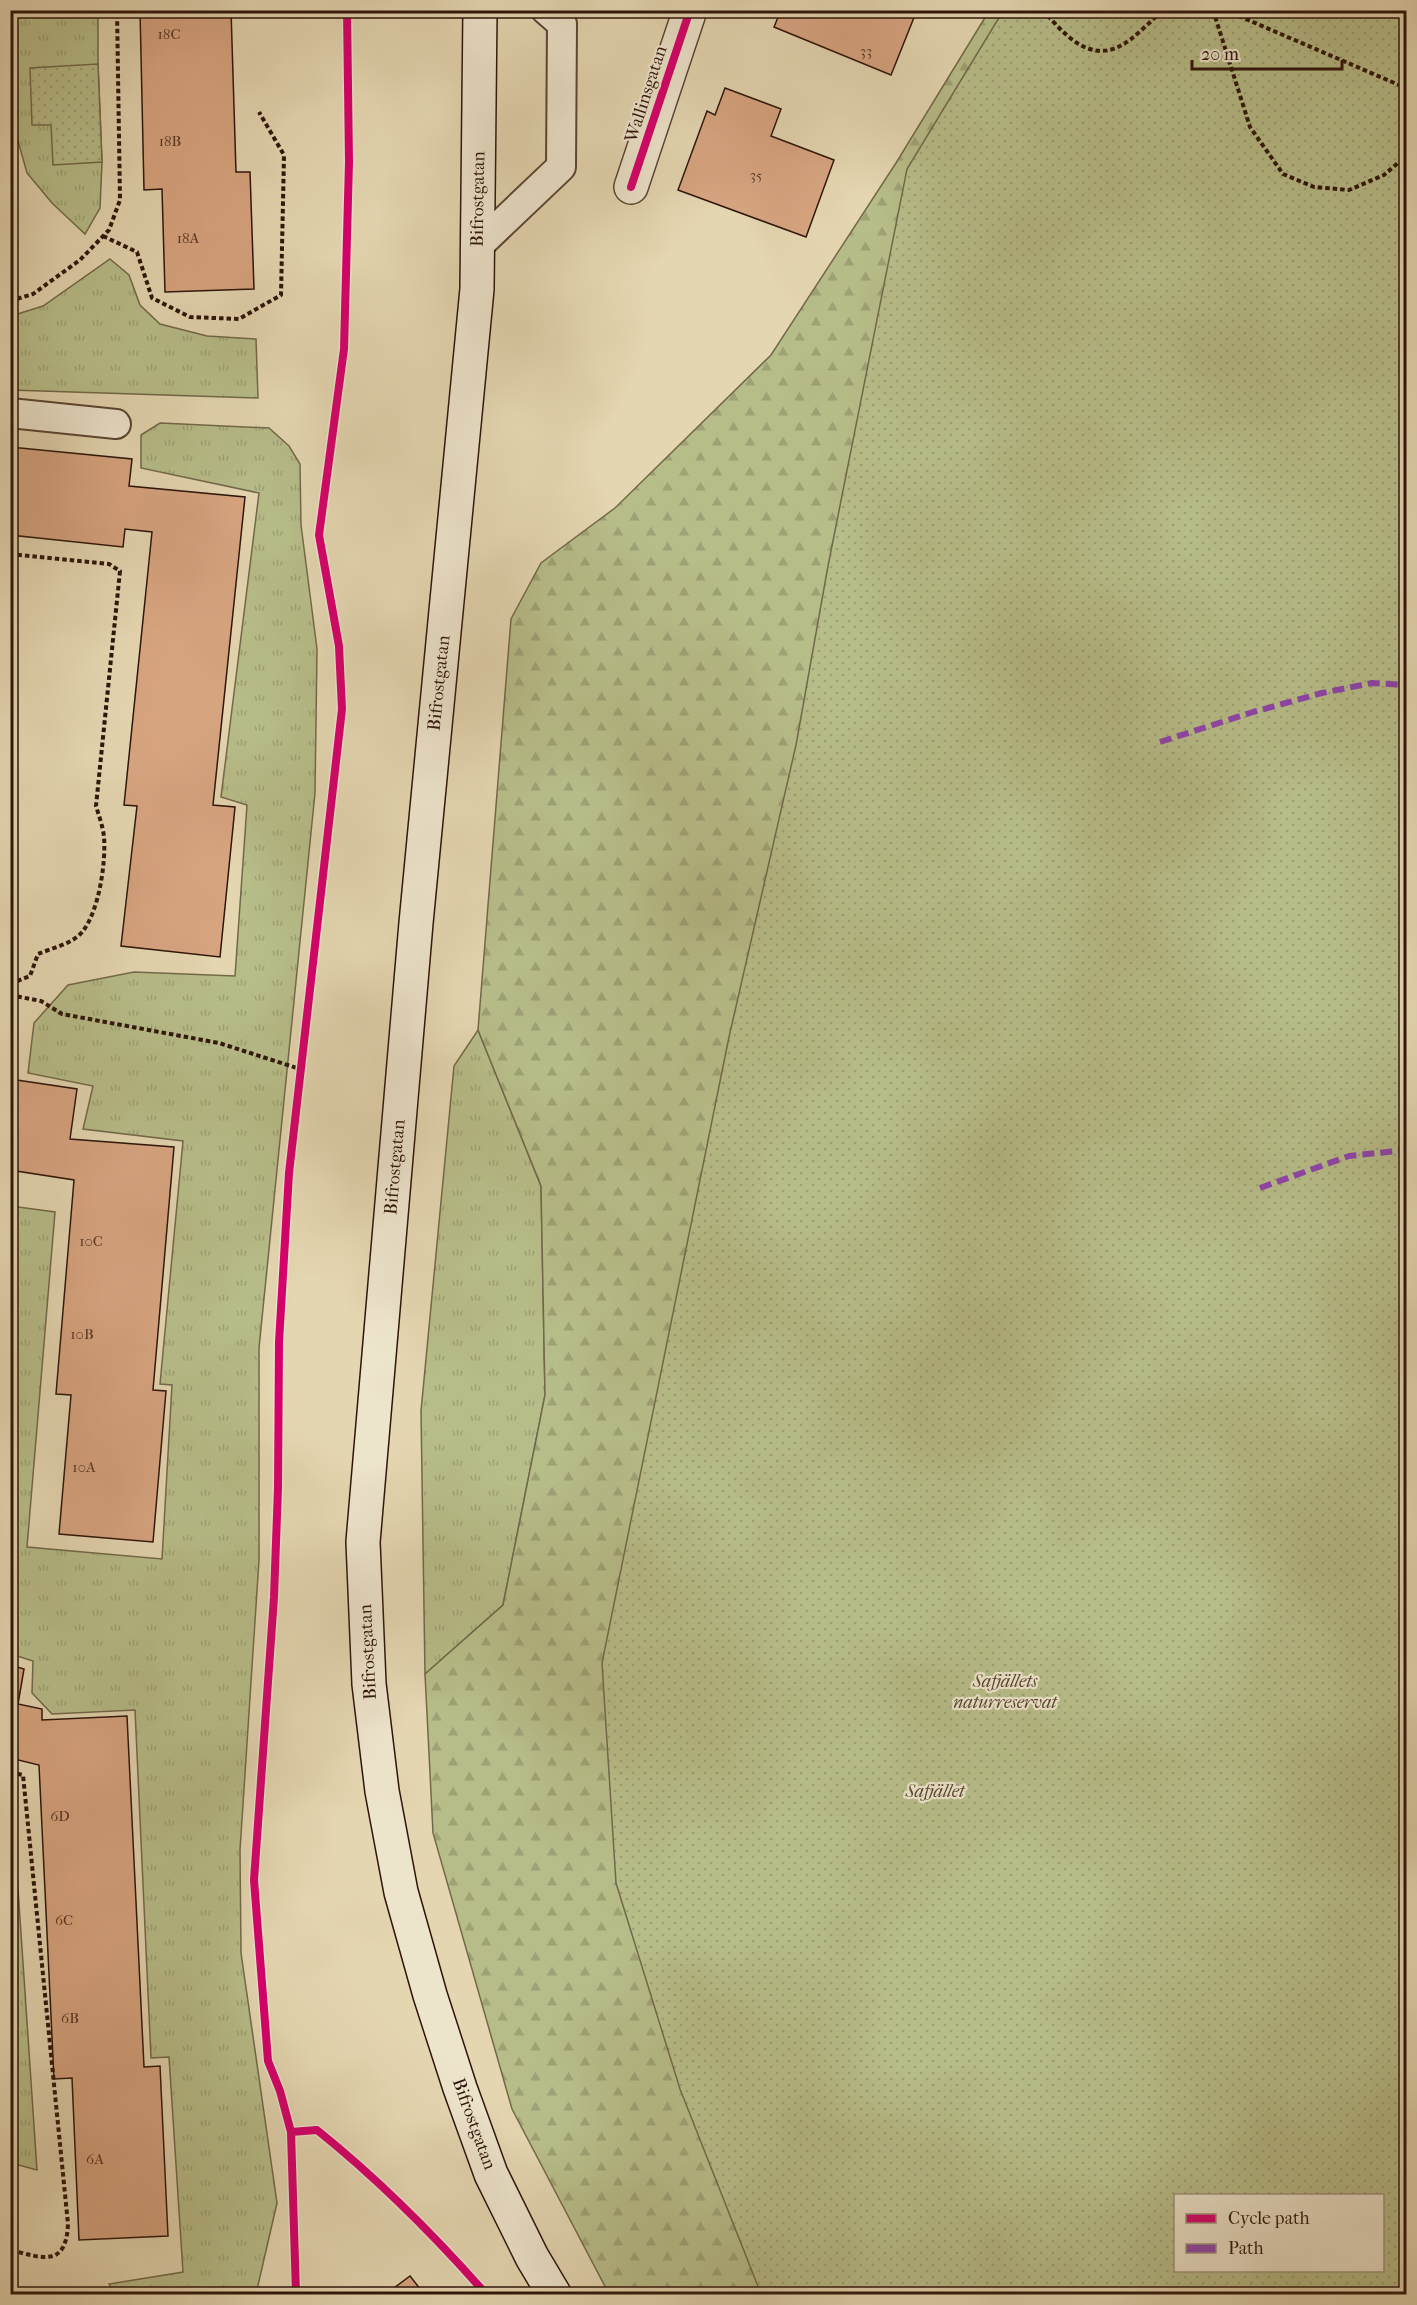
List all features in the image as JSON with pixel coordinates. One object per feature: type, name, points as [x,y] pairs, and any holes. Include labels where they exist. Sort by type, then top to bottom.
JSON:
[{"type":"main road","name":"Bifrostgatan","points":[[480,10],[477,289],[416,922],[363,1542],[369,1684],[382,1791],[401,1892],[429,1995],[487,2163],[532,2257],[554,2295]]},
{"type":"main road","name":"Wallinsgatan","points":[[631,187],[690,10]]},
{"type":"lane","points":[[478,246],[561,167],[562,24],[546,10]]},
{"type":"lane","points":[[10,413],[116,424]]},
{"type":"path","points":[[10,302],[33,294],[80,260],[109,230],[120,200],[117,10]]},
{"type":"path","points":[[1043,10],[1062,32],[1081,46],[1100,51],[1120,46],[1163,10]]},
{"type":"path","points":[[1213,10],[1250,127],[1283,174],[1314,187],[1349,190],[1384,175],[1407,156]]},
{"type":"path","points":[[1225,10],[1407,88]]},
{"type":"path","points":[[103,236],[137,252],[152,298],[190,316],[239,319],[281,295],[284,155],[259,112]]},
{"type":"path","points":[[10,554],[109,564],[120,571],[96,806],[104,834],[104,864],[95,904],[83,931],[70,941],[38,954],[30,976],[10,984]]},
{"type":"path","points":[[10,995],[41,1002],[62,1014],[219,1043],[300,1069]]},
{"type":"path","points":[[10,1772],[23,1775],[69,2224],[67,2241],[58,2254],[46,2259],[10,2250]]},
{"type":"green space","points":[[11,11],[98,11],[102,162],[100,208],[85,234],[52,203],[27,173],[11,116]]},
{"type":"green space","name":"Safjällets naturreservat","points":[[989,11],[1406,11],[1406,2294],[609,2294],[512,2109],[433,1833],[425,1674],[503,1605],[545,1395],[541,1186],[478,1030],[511,619],[541,563],[615,508],[771,355],[896,163]]},
{"type":"green space","name":"Safjällets naturreservat","points":[[1003,11],[1406,11],[1406,2294],[761,2294],[680,2089],[616,1883],[602,1663],[729,1037],[796,745],[828,566],[907,169]]},
{"type":"green space","points":[[98,64],[102,162],[53,165],[51,125],[32,125],[30,68]]},
{"type":"green space","points":[[110,259],[129,275],[140,305],[160,324],[207,336],[256,339],[258,398],[11,390],[11,316],[43,306]]},
{"type":"green space","points":[[160,423],[269,428],[289,446],[300,464],[301,525],[317,649],[315,793],[259,1348],[259,1560],[240,1850],[241,1953],[277,2203],[256,2294],[115,2294],[109,2284],[183,2272],[169,2057],[151,2058],[135,1710],[52,1714],[32,1693],[33,1661],[11,1654],[11,1206],[55,1212],[27,1547],[162,1559],[172,1385],[160,1384],[183,1141],[83,1129],[93,1086],[28,1073],[34,1023],[68,985],[134,972],[235,976],[247,805],[221,797],[259,493],[141,468],[141,435]]},
{"type":"green space","points":[[478,1030],[541,1186],[545,1395],[503,1605],[425,1674],[421,1411],[454,1066]]},
{"type":"green space","points":[[11,1785],[37,2170],[11,2163]]},
{"type":"building","points":[[140,10],[231,10],[236,172],[250,172],[254,289],[165,292],[162,189],[144,190]]},
{"type":"building","points":[[781,10],[917,10],[891,75],[774,27]]},
{"type":"building","points":[[725,88],[781,109],[771,136],[834,160],[806,237],[678,190],[707,111],[715,115]]},
{"type":"building","points":[[10,447],[132,459],[129,486],[245,497],[213,805],[235,807],[220,957],[121,946],[137,806],[124,805],[152,532],[125,529],[123,547],[10,535]]},
{"type":"building","points":[[10,1079],[77,1089],[70,1139],[174,1147],[153,1390],[166,1391],[153,1542],[59,1534],[71,1395],[56,1394],[74,1180],[10,1170]]},
{"type":"building","points":[[10,1665],[24,1669],[18,1704],[42,1709],[42,1720],[127,1716],[144,2067],[160,2066],[168,2236],[79,2240],[72,2078],[54,2079],[39,1765],[10,1758]]},
{"type":"building","points":[[410,2276],[424,2294],[386,2294]]},
{"type":"marked path","points":[[1160,742],[1322,693],[1372,683],[1406,685]]},
{"type":"marked path","points":[[1260,1188],[1349,1156],[1406,1150]]},
{"type":"cycle path","points":[[296,2294],[291,2132],[280,2091],[268,2061],[254,1880],[274,1597],[278,1488],[279,1342],[289,1173],[342,709],[339,646],[319,535],[344,349],[349,162],[347,10]]},
{"type":"cycle path","points":[[631,187],[690,10]]},
{"type":"cycle path","points":[[291,2132],[317,2130],[340,2149],[405,2208],[486,2294]]},
{"type":"park label","name":"Safjället","points":[[935,1791]]}]
